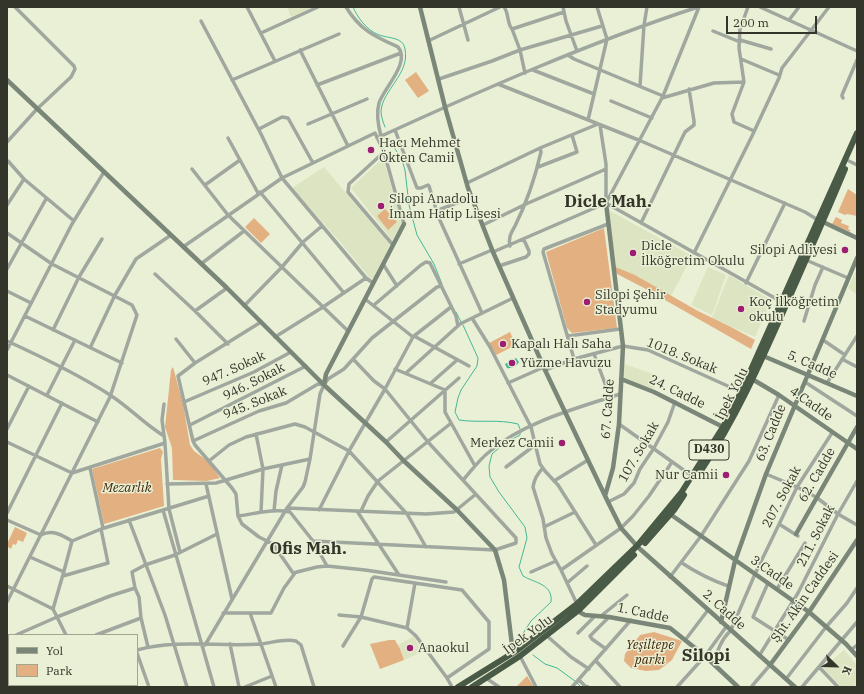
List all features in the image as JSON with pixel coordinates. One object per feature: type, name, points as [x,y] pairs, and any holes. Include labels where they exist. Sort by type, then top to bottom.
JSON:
[{"type":"highway","name":"D430","points":[[458,687],[518,654],[578,607],[638,548],[681,493],[723,427],[761,355],[782,302],[820,221],[857,133]]},
{"type":"highway","name":"İpek Yolu","points":[[638,548],[670,514],[719,444],[752,379],[761,355],[806,260],[820,221],[857,144]]},
{"type":"highway","name":"İpek Yolu","points":[[472,687],[518,654],[547,636],[578,607]]},
{"type":"street","points":[[7,142],[37,109],[68,80],[74,73],[75,69],[74,66],[15,7]]},
{"type":"street","points":[[247,7],[276,61]]},
{"type":"street","points":[[261,33],[318,7]]},
{"type":"street","points":[[203,644],[287,509],[303,487],[310,459],[320,394],[326,374],[404,224],[379,137],[378,124],[379,102],[399,68],[401,53],[398,47],[367,32],[354,20],[346,7]]},
{"type":"street","name":"2. Cadde","points":[[420,7],[445,107],[472,197],[499,266],[544,368],[621,528],[638,548],[795,687]]},
{"type":"street","points":[[460,7],[468,40]]},
{"type":"street","points":[[428,41],[500,7]]},
{"type":"street","points":[[504,7],[510,27],[520,50],[525,73]]},
{"type":"street","points":[[563,7],[577,52]]},
{"type":"street","points":[[588,120],[606,39],[597,7]]},
{"type":"street","points":[[640,86],[644,25],[647,7]]},
{"type":"street","points":[[379,137],[498,84],[606,39],[699,7]]},
{"type":"street","points":[[459,264],[510,246],[606,203],[663,97],[699,7]]},
{"type":"street","points":[[748,7],[740,29],[741,59],[744,82],[732,114],[732,119],[734,122],[754,131]]},
{"type":"street","points":[[760,7],[857,51]]},
{"type":"street","points":[[772,12],[774,7]]},
{"type":"street","points":[[789,20],[799,7]]},
{"type":"street","points":[[694,253],[754,131],[782,68],[830,7]]},
{"type":"street","points":[[512,29],[564,12]]},
{"type":"street","points":[[200,21],[259,129],[282,178],[366,278],[373,283]]},
{"type":"street","points":[[438,79],[520,50],[602,26]]},
{"type":"street","points":[[713,31],[740,41],[771,49]]},
{"type":"street","points":[[232,80],[339,34]]},
{"type":"street","points":[[300,50],[348,146]]},
{"type":"street","points":[[318,85],[401,53]]},
{"type":"street","points":[[568,55],[663,97],[714,83],[744,82]]},
{"type":"street","points":[[741,59],[780,75]]},
{"type":"street","points":[[844,98],[842,95],[857,60]]},
{"type":"street","points":[[533,70],[594,94]]},
{"type":"street","points":[[7,80],[227,288],[275,337],[457,510],[494,550],[504,580],[512,645],[536,687]]},
{"type":"street","points":[[498,84],[673,155],[805,212],[820,221],[857,238]]},
{"type":"street","points":[[641,223],[685,132],[694,125],[689,89]]},
{"type":"street","points":[[308,124],[367,99]]},
{"type":"street","points":[[611,101],[652,118]]},
{"type":"street","points":[[259,129],[282,117],[288,118],[313,163]]},
{"type":"street","points":[[467,183],[540,148],[599,125]]},
{"type":"street","points":[[599,125],[606,169],[606,203]]},
{"type":"street","points":[[396,130],[417,188],[429,186],[436,212],[482,313]]},
{"type":"street","points":[[183,246],[259,192],[282,178],[375,133],[379,137]]},
{"type":"street","points":[[538,167],[577,152],[572,135]]},
{"type":"street","points":[[228,138],[259,192],[303,242],[344,293]]},
{"type":"street","points":[[510,246],[509,238],[526,204],[538,167],[541,152],[540,148]]},
{"type":"street","points":[[384,152],[349,184],[348,192],[393,245]]},
{"type":"street","points":[[204,185],[240,160]]},
{"type":"street","points":[[8,161],[24,179],[46,199],[74,221]]},
{"type":"street","points":[[849,161],[857,165]]},
{"type":"street","points":[[192,169],[228,215],[348,331]]},
{"type":"street","points":[[483,225],[526,204],[606,169]]},
{"type":"street","points":[[7,350],[9,342],[25,316],[74,221],[104,172]]},
{"type":"street","points":[[7,205],[24,179]]},
{"type":"street","points":[[436,212],[472,197]]},
{"type":"street","points":[[7,269],[46,199]]},
{"type":"street","points":[[606,203],[782,302]]},
{"type":"street","name":"67. Cadde","points":[[605,496],[613,468],[619,424],[622,346],[606,203]]},
{"type":"street","points":[[746,283],[784,203]]},
{"type":"street","points":[[574,359],[543,252],[544,249],[608,224]]},
{"type":"street","points":[[244,306],[282,267],[303,242],[322,226]]},
{"type":"street","points":[[202,264],[244,231]]},
{"type":"street","points":[[7,233],[52,264],[132,304],[137,315],[111,396],[7,602]]},
{"type":"street","points":[[91,346],[115,295],[136,259],[171,235]]},
{"type":"street","points":[[53,330],[79,277],[102,239]]},
{"type":"street","points":[[499,266],[526,257],[529,254],[524,240]]},
{"type":"street","name":"63. Cadde","points":[[721,622],[728,586],[735,561],[766,474],[857,258]]},
{"type":"street","points":[[806,260],[848,278]]},
{"type":"street","points":[[374,305],[421,265],[426,262],[430,262],[459,325]]},
{"type":"street","points":[[383,264],[397,286]]},
{"type":"street","points":[[804,321],[815,285],[823,267]]},
{"type":"street","points":[[155,274],[228,344]]},
{"type":"street","points":[[275,337],[366,278]]},
{"type":"street","name":"945. Sokak","points":[[193,441],[259,411],[286,403],[318,384],[324,384],[328,379],[344,369],[372,338],[437,287],[441,286]]},
{"type":"street","points":[[195,311],[227,288]]},
{"type":"street","points":[[7,290],[31,304]]},
{"type":"street","points":[[406,373],[459,325],[513,298]]},
{"type":"street","points":[[365,299],[413,337],[469,366]]},
{"type":"street","points":[[319,510],[349,451],[413,337],[451,307]]},
{"type":"street","points":[[25,316],[122,362]]},
{"type":"street","points":[[472,318],[490,347],[530,427],[540,464],[558,485],[596,545]]},
{"type":"street","points":[[261,322],[228,344],[195,363],[178,376],[193,441],[201,454],[226,480],[236,494],[238,516],[242,524],[273,544],[293,573],[295,573]]},
{"type":"street","points":[[568,336],[620,329]]},
{"type":"street","points":[[827,383],[857,336]]},
{"type":"street","points":[[176,339],[195,363]]},
{"type":"street","points":[[47,395],[75,340]]},
{"type":"street","points":[[823,340],[845,355]]},
{"type":"street","points":[[9,342],[61,367],[111,396],[150,428],[164,436]]},
{"type":"street","name":"1018. Sokak","points":[[508,383],[544,368],[622,346],[648,350],[741,392]]},
{"type":"street","name":"947. Sokak","points":[[184,402],[254,372],[291,352]]},
{"type":"street","points":[[594,354],[610,397]]},
{"type":"street","name":"5. Cadde","points":[[761,355],[856,394]]},
{"type":"street","points":[[313,541],[494,550],[516,543],[516,538],[464,479],[428,442],[385,389],[374,381],[353,359]]},
{"type":"street","points":[[842,359],[857,367]]},
{"type":"street","points":[[431,383],[458,360]]},
{"type":"street","name":"946. Sokak","points":[[190,425],[306,366]]},
{"type":"street","points":[[395,369],[445,390]]},
{"type":"street","points":[[7,375],[98,422]]},
{"type":"street","points":[[386,442],[458,378]]},
{"type":"street","name":"24. Cadde","points":[[621,379],[654,392],[723,427]]},
{"type":"street","name":"4.Cadde","points":[[752,379],[779,395],[857,449]]},
{"type":"street","points":[[805,382],[857,416]]},
{"type":"street","points":[[7,429],[29,386]]},
{"type":"street","points":[[445,390],[445,412],[450,424],[475,466]]},
{"type":"street","points":[[464,479],[489,452],[513,434],[565,411],[620,394]]},
{"type":"street","points":[[670,576],[682,563],[701,536],[750,461],[779,395]]},
{"type":"street","name":"107. Sokak","points":[[608,502],[624,494],[630,489],[668,422],[675,402]]},
{"type":"street","points":[[7,513],[62,403]]},
{"type":"street","points":[[164,404],[162,420],[169,509],[180,552]]},
{"type":"street","points":[[209,461],[237,440],[256,434],[295,424],[314,431],[349,451],[378,481],[407,514],[426,547]]},
{"type":"street","points":[[359,511],[378,481],[450,424]]},
{"type":"street","points":[[619,424],[692,476]]},
{"type":"street","name":"62. Cadde","points":[[797,535],[816,497],[857,427]]},
{"type":"street","name":"207. Sokak","points":[[715,665],[718,650],[725,636],[730,630],[797,487],[832,433]]},
{"type":"street","points":[[256,434],[263,469],[261,512]]},
{"type":"street","points":[[7,442],[72,473],[165,443]]},
{"type":"street","points":[[506,468],[535,445]]},
{"type":"street","points":[[167,484],[206,484],[226,480],[263,469],[310,459]]},
{"type":"street","points":[[554,481],[588,460]]},
{"type":"street","points":[[561,570],[621,528],[637,511],[672,462]]},
{"type":"street","points":[[274,512],[276,491],[282,465]]},
{"type":"street","points":[[30,557],[63,574],[108,563],[90,468]]},
{"type":"street","points":[[543,468],[538,473],[533,487],[544,519],[546,538],[578,607]]},
{"type":"street","points":[[766,474],[816,497],[838,514],[857,525]]},
{"type":"street","name":"211. Sokak","points":[[759,656],[793,601],[838,514],[857,481]]},
{"type":"street","points":[[206,484],[232,599]]},
{"type":"street","points":[[238,516],[287,509],[407,514],[454,512],[476,494]]},
{"type":"street","points":[[72,541],[102,528],[209,496]]},
{"type":"street","points":[[287,509],[313,541],[327,566]]},
{"type":"street","points":[[163,510],[175,555],[203,644],[214,687]]},
{"type":"street","points":[[359,511],[398,575]]},
{"type":"street","points":[[544,527],[575,512]]},
{"type":"street","name":"3.Cadde","points":[[670,514],[809,612],[842,640],[857,656]]},
{"type":"street","points":[[7,520],[41,535]]},
{"type":"street","points":[[129,520],[165,615],[187,687]]},
{"type":"street","points":[[779,524],[797,535]]},
{"type":"street","points":[[41,535],[46,532],[51,532],[62,535],[72,541]]},
{"type":"street","points":[[148,647],[141,618],[139,597],[135,588],[132,572],[145,565],[175,555],[217,534]]},
{"type":"street","name":"Şht. Akin Caddesi","points":[[770,665],[809,612],[857,540]]},
{"type":"street","points":[[65,634],[53,609],[72,541]]},
{"type":"street","points":[[777,589],[805,543]]},
{"type":"street","points":[[531,572],[556,561]]},
{"type":"street","points":[[682,563],[712,581],[728,586]]},
{"type":"street","points":[[223,613],[271,613],[284,588],[295,573],[317,567],[327,566],[446,582]]},
{"type":"street","points":[[567,583],[587,566]]},
{"type":"street","points":[[343,646],[361,617],[372,579],[374,577],[462,590],[489,622],[489,649],[447,678]]},
{"type":"street","points":[[407,628],[415,583]]},
{"type":"street","points":[[768,583],[753,617],[788,640]]},
{"type":"street","points":[[7,586],[53,609]]},
{"type":"street","points":[[18,634],[56,617],[135,588]]},
{"type":"street","points":[[786,679],[826,627],[847,603],[857,588]]},
{"type":"street","points":[[578,633],[627,595]]},
{"type":"street","name":"1. Cadde","points":[[578,607],[581,613],[585,615],[631,620],[670,628],[686,639],[738,687]]},
{"type":"street","points":[[686,639],[708,610]]},
{"type":"street","points":[[250,613],[276,687]]},
{"type":"street","points":[[339,615],[361,617],[407,628],[416,636],[452,687]]},
{"type":"street","points":[[606,649],[590,636],[609,617]]},
{"type":"street","points":[[99,634],[141,618]]},
{"type":"street","points":[[573,686],[590,669],[631,620]]},
{"type":"street","points":[[802,687],[857,622]]},
{"type":"street","points":[[679,687],[705,656],[726,627]]},
{"type":"street","points":[[547,636],[571,657],[590,669]]},
{"type":"street","points":[[138,651],[148,647],[173,644],[260,644],[296,640],[301,644],[314,687]]},
{"type":"street","points":[[230,644],[239,687]]},
{"type":"street","points":[[851,650],[857,645]]},
{"type":"street","points":[[138,654],[149,687]]},
{"type":"street","points":[[596,661],[619,687]]},
{"type":"street","points":[[752,686],[770,665]]},
{"type":"street","points":[[818,667],[838,687]]},
{"type":"street","points":[[245,687],[251,686],[272,676]]},
{"type":"street","points":[[486,678],[498,687]]},
{"type":"street","points":[[579,681],[584,686],[588,687]]},
{"type":"shaded area","points":[[287,7],[314,7],[291,17]]},
{"type":"shaded area","name":"Silopi Anadolu İmam Hatip Lisesi","points":[[383,158],[402,223],[392,240],[351,188]]},
{"type":"shaded area","points":[[324,167],[390,245],[373,278],[370,278],[292,188]]},
{"type":"shaded area","points":[[608,210],[692,256],[671,296],[635,275],[613,266]]},
{"type":"shaded area","points":[[708,267],[726,275],[712,315],[691,305]]},
{"type":"shaded area","points":[[857,269],[857,295],[848,288]]},
{"type":"shaded area","name":"Koç İlköğretim okulu","points":[[729,275],[771,300],[755,337],[712,318]]},
{"type":"shaded area","name":"Yüzme Havuzu","points":[[516,358],[519,362],[512,368],[507,368],[505,364]]},
{"type":"shaded area","points":[[624,364],[659,376],[654,389],[624,379]]},
{"type":"shaded area","name":"Anaokul","points":[[414,636],[422,652],[404,660],[398,645]]},
{"type":"shaded area","points":[[844,650],[857,665],[857,682],[855,683],[857,687],[841,687],[823,668]]},
{"type":"green space","points":[[416,72],[429,91],[418,98],[405,80]]},
{"type":"green space","points":[[848,189],[857,195],[857,216],[845,215],[838,212]]},
{"type":"green space","points":[[385,209],[397,222],[388,230],[377,216]]},
{"type":"green space","points":[[836,217],[842,220],[841,223],[849,226],[848,229],[850,232],[832,224]]},
{"type":"green space","points":[[254,218],[270,234],[261,243],[245,227]]},
{"type":"green space","name":"Silopi Şehir Stadyumu","points":[[604,228],[617,328],[572,333],[567,328],[546,252]]},
{"type":"green space","points":[[613,266],[635,275],[698,311],[755,340],[751,349],[617,274]]},
{"type":"green space","name":"Kapalı Halı Saha","points":[[510,332],[516,345],[496,355],[489,343]]},
{"type":"green space","points":[[173,367],[183,404],[190,445],[194,451],[209,462],[220,478],[207,481],[173,480],[172,448],[165,427],[171,370]]},
{"type":"green space","name":"Mezarlık","points":[[160,448],[163,452],[161,459],[164,506],[104,524],[92,469]]},
{"type":"green space","points":[[15,527],[27,533],[23,542],[18,540],[16,545],[13,544],[11,549],[7,546],[7,544]]},
{"type":"green space","name":"Yeşiltepe parkı","points":[[654,632],[682,641],[672,660],[659,670],[646,671],[631,668],[624,661],[625,654],[640,635]]},
{"type":"green space","points":[[395,640],[404,660],[380,669],[370,644]]},
{"type":"green space","points":[[527,676],[534,687],[516,687]]},
{"type":"waterway","points":[[353,7],[357,15],[370,30],[381,36],[394,38],[404,45],[404,66],[386,96],[381,111],[385,127]]},
{"type":"waterway","points":[[389,139],[402,160],[405,170],[409,205],[417,235],[434,264],[442,284]]},
{"type":"waterway","points":[[456,312],[461,322]]},
{"type":"waterway","points":[[463,325],[478,358],[477,366],[461,390],[458,398],[455,412],[459,420],[496,421],[518,424],[520,429]]},
{"type":"waterway","points":[[520,432],[520,435],[505,443],[492,454],[489,466],[490,477],[499,492],[525,527],[527,538],[519,567],[523,576],[542,585],[549,591],[551,596],[551,602],[531,621],[522,635],[523,641]]},
{"type":"waterway","points":[[533,655],[545,664],[557,668],[575,681]]},
{"type":"waterway","points":[[577,683],[581,687]]},
{"type":"place","name":"Hacı Mehmet Ökten Camii","points":[[371,150]]},
{"type":"place","name":"Silopi Anadolu İmam Hatip Lisesi","points":[[381,206]]},
{"type":"place","name":"Silopi Adliyesi","points":[[845,250]]},
{"type":"place","name":"Dicle İlköğretim Okulu","points":[[633,253]]},
{"type":"place","name":"Silopi Şehir Stadyumu","points":[[587,302]]},
{"type":"place","name":"Koç İlköğretim okulu","points":[[741,309]]},
{"type":"place","name":"Kapalı Halı Saha","points":[[503,344]]},
{"type":"place","name":"Yüzme Havuzu","points":[[512,363]]},
{"type":"place","name":"Merkez Camii","points":[[562,443]]},
{"type":"place","name":"Nur Camii","points":[[726,475]]},
{"type":"place","name":"Anaokul","points":[[410,648]]},
{"type":"district","name":"Dicle Mah.","points":[[608,202]]},
{"type":"district","name":"Ofis Mah.","points":[[308,549]]},
{"type":"district","name":"Silopi","points":[[706,656]]}]
